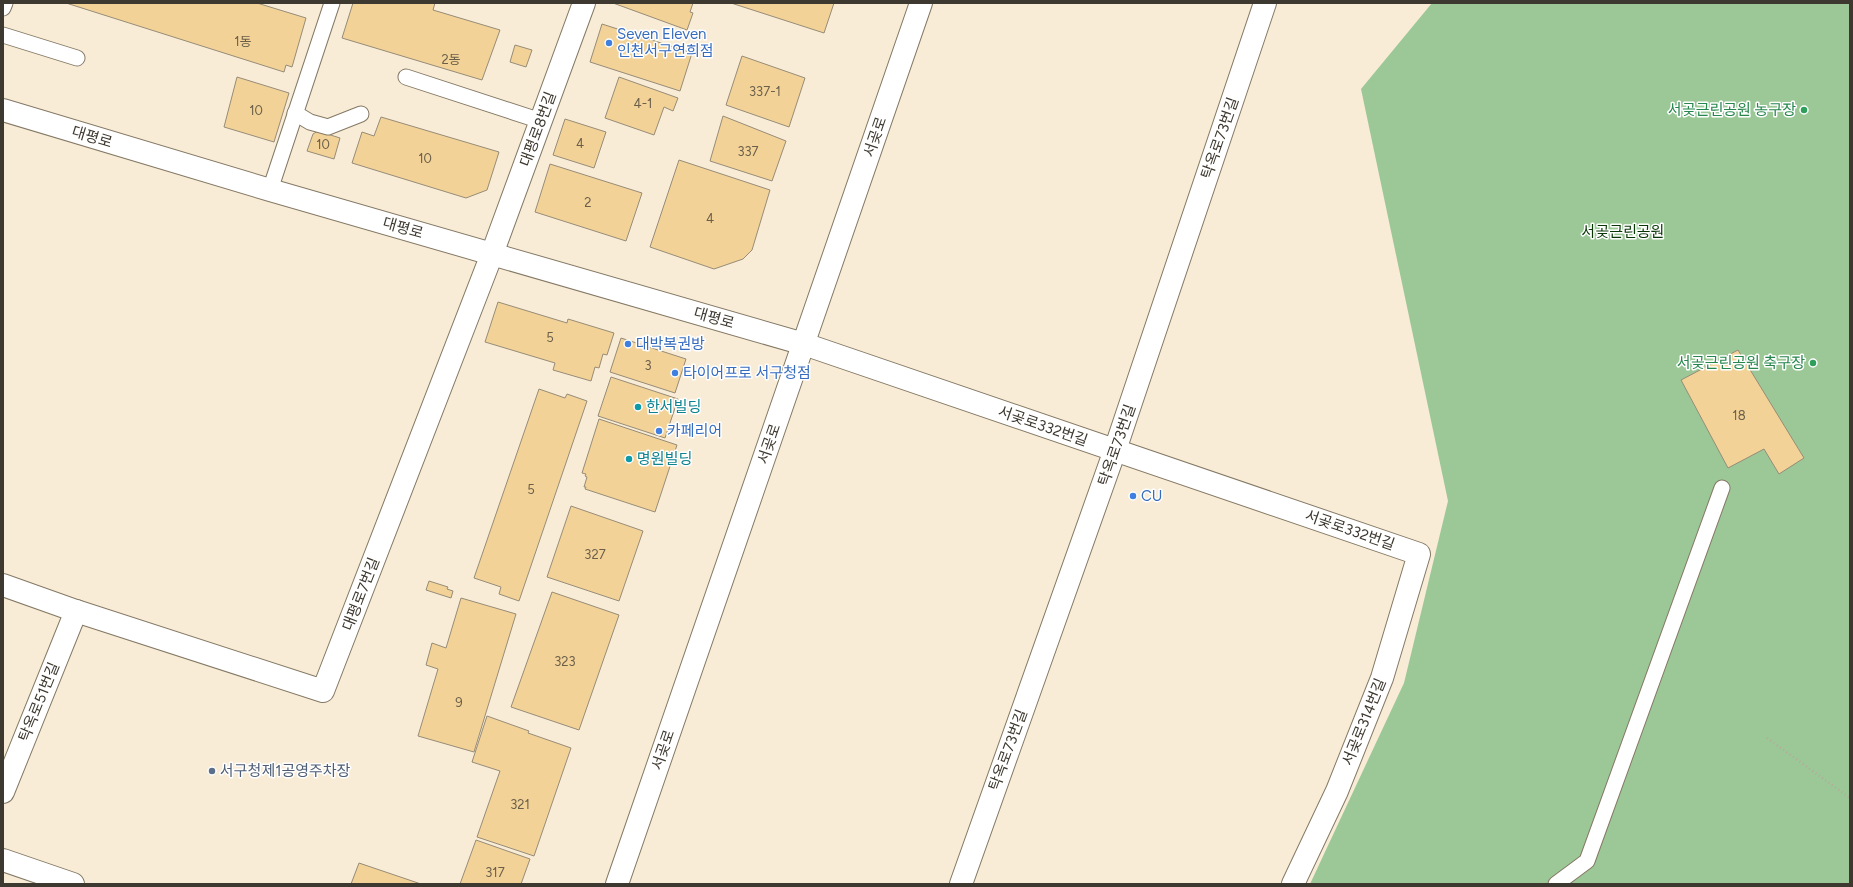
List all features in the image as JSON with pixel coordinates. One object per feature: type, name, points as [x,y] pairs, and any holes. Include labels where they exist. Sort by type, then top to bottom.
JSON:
[{"type":"street","name":"서곶로","points":[[616,884],[921,3]]},
{"type":"street","name":"탁옥로73번길","points":[[961,884],[1115,450],[1265,3]]},
{"type":"street","name":"대평로8번길","points":[[492,254],[541,121],[580,4]]},
{"type":"street","name":"대평로","points":[[3,110],[270,190],[804,344]]},
{"type":"street","name":"대평로7번길","points":[[76,611],[323,691],[492,254]]},
{"type":"street","name":"서곶로332번길","points":[[804,344],[1419,554]]},
{"type":"street","name":"서곶로314번길","points":[[1293,884],[1337,791],[1382,678],[1419,554]]},
{"type":"street","points":[[3,585],[76,611]]},
{"type":"street","name":"탁옥로51번길","points":[[3,792],[76,611]]},
{"type":"street","points":[[3,860],[73,884]]},
{"type":"lane","points":[[3,8],[5,3]]},
{"type":"lane","points":[[270,190],[332,3]]},
{"type":"lane","points":[[3,36],[77,58]]},
{"type":"lane","points":[[406,77],[541,121]]},
{"type":"lane","points":[[295,113],[310,122],[328,127],[361,114]]},
{"type":"lane","points":[[1556,884],[1587,861],[1722,488]]},
{"type":"path","points":[[1767,738],[1850,798]]},
{"type":"green space","name":"서곶근린공원","points":[[1432,3],[1850,3],[1850,884],[1310,884],[1404,683],[1448,501],[1361,89]]},
{"type":"building","points":[[66,3],[257,3],[306,18],[292,67],[286,65],[284,72]]},
{"type":"building","points":[[353,3],[435,3],[433,10],[500,30],[482,80],[342,38]]},
{"type":"building","points":[[613,3],[693,3],[690,12],[693,13],[687,30]]},
{"type":"building","points":[[731,3],[834,3],[824,33]]},
{"type":"building","points":[[602,24],[692,53],[680,91],[590,62]]},
{"type":"building","points":[[515,45],[532,50],[526,67],[510,62]]},
{"type":"building","points":[[742,56],[805,78],[789,127],[726,105]]},
{"type":"building","points":[[237,77],[289,93],[274,142],[224,127]]},
{"type":"building","points":[[619,77],[678,98],[673,111],[664,107],[654,135],[605,118]]},
{"type":"building","points":[[723,116],[786,141],[772,181],[710,161]]},
{"type":"building","points":[[381,117],[499,152],[487,190],[466,198],[352,163],[362,132],[374,136]]},
{"type":"building","points":[[565,119],[606,132],[594,168],[553,155]]},
{"type":"building","points":[[318,131],[340,138],[334,159],[307,151],[313,134]]},
{"type":"building","points":[[679,160],[770,190],[752,250],[743,259],[714,269],[650,247]]},
{"type":"building","points":[[550,164],[642,193],[626,241],[535,212]]},
{"type":"building","points":[[498,302],[567,323],[568,319],[614,333],[607,355],[603,354],[599,368],[595,367],[591,381],[553,370],[555,363],[485,342]]},
{"type":"building","points":[[621,338],[686,359],[675,393],[610,372]]},
{"type":"building","points":[[1738,350],[1804,458],[1779,474],[1764,449],[1728,468],[1681,380]]},
{"type":"building","name":"한서빌딩","points":[[611,377],[678,399],[665,438],[598,416]]},
{"type":"building","points":[[539,389],[565,398],[567,394],[587,401],[519,601],[499,594],[501,587],[474,578]]},
{"type":"building","name":"명원빌딩","points":[[599,419],[677,445],[655,512],[585,489],[586,487],[584,487],[587,477],[585,476],[586,474],[582,473]]},
{"type":"building","points":[[571,506],[643,531],[619,601],[547,577]]},
{"type":"building","points":[[429,581],[448,587],[447,589],[453,591],[451,598],[426,590]]},
{"type":"building","points":[[552,592],[619,615],[579,730],[511,707]]},
{"type":"building","points":[[461,598],[516,614],[474,752],[418,736],[438,669],[426,665],[432,643],[446,648]]},
{"type":"building","points":[[487,716],[529,731],[528,733],[571,748],[534,856],[477,837],[500,771],[472,762]]},
{"type":"building","points":[[476,840],[530,859],[521,884],[460,884]]},
{"type":"building","points":[[359,863],[421,884],[351,884]]},
{"type":"place","name":"Seven Eleven 인천서구연희점","points":[[609,43]]},
{"type":"place","name":"서곶근린공원 농구장","points":[[1804,110]]},
{"type":"place","name":"대박복권방","points":[[628,344]]},
{"type":"place","name":"서곶근린공원 축구장","points":[[1813,363]]},
{"type":"place","name":"타이어프로 서구청점","points":[[675,373]]},
{"type":"place","name":"한서빌딩","points":[[638,407]]},
{"type":"place","name":"카페리어","points":[[659,431]]},
{"type":"place","name":"명원빌딩","points":[[629,459]]},
{"type":"place","name":"CU","points":[[1133,496]]},
{"type":"place","name":"서구청제1공영주차장","points":[[212,771]]}]
